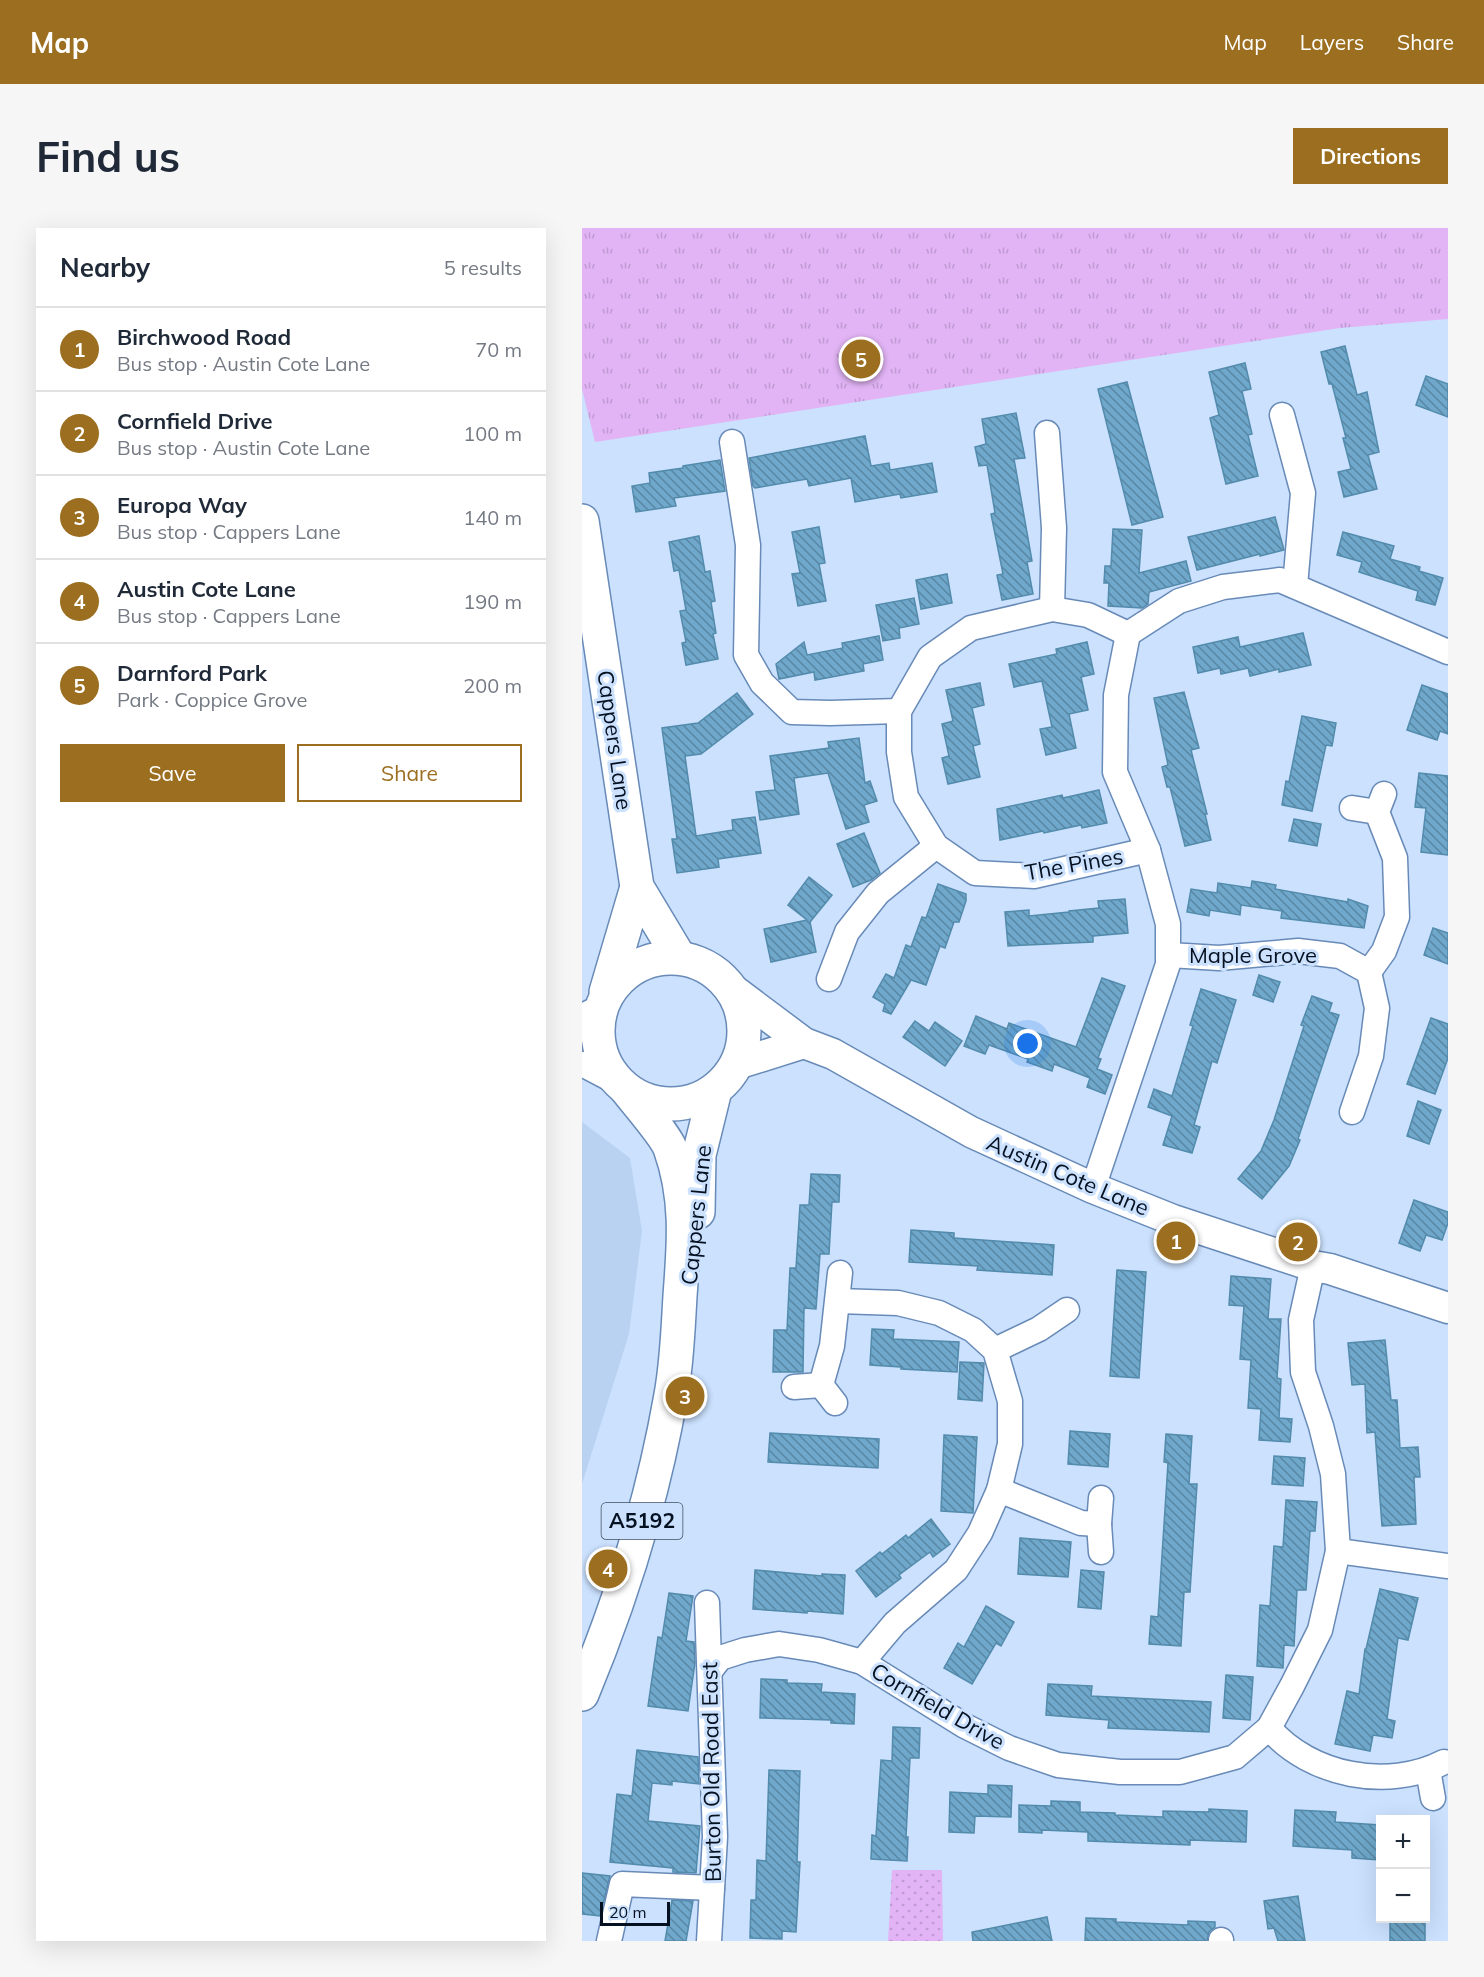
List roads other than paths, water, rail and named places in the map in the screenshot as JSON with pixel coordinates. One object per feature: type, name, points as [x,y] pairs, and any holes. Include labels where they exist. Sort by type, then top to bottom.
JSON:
[{"type":"highway","name":"Cappers Lane","points":[[582,521],[637,887],[679,957]]},
{"type":"highway","name":"Cappers Lane","points":[[596,1008],[637,887]]},
{"type":"highway","points":[[679,957],[697,962],[712,970],[732,989],[740,1007],[744,1026],[743,1046],[737,1064],[728,1078],[715,1090],[695,1101],[672,1104],[648,1101],[624,1087],[607,1068],[599,1048],[596,1008],[617,981],[635,966],[656,958],[679,957]]},
{"type":"highway","name":"Cappers Lane","points":[[582,1694],[613,1614],[635,1548],[655,1474],[672,1394],[678,1341],[685,1230],[682,1194],[669,1146],[624,1087]]},
{"type":"highway","name":"Cappers Lane","points":[[678,1341],[687,1304],[698,1232],[699,1155],[715,1090]]},
{"type":"street","points":[[1282,415],[1303,493],[1295,586]]},
{"type":"street","points":[[1047,433],[1054,528],[1052,609]]},
{"type":"street","points":[[732,442],[748,545],[746,655],[762,683],[792,712],[899,711]]},
{"type":"street","points":[[1093,1188],[1168,964],[1169,955],[1168,924],[1148,850],[1115,772],[1116,695],[1128,634],[1179,601],[1223,587],[1280,580],[1448,652]]},
{"type":"street","name":"The Pines","points":[[1128,634],[1088,615],[1052,609],[972,627],[930,657],[899,711],[898,752],[906,797],[936,846],[975,873],[1034,876],[1148,850]]},
{"type":"street","points":[[1352,808],[1381,803],[1395,858],[1397,917],[1384,951],[1369,972],[1377,1008],[1371,1056],[1352,1112]]},
{"type":"street","points":[[829,979],[847,932],[878,893],[936,846]]},
{"type":"street","name":"Maple Grove","points":[[1169,955],[1219,958],[1298,951],[1340,956],[1369,972]]},
{"type":"street","name":"Austin Cote Lane","points":[[732,989],[804,1043],[833,1054],[971,1132],[1093,1188],[1173,1220],[1448,1308]]},
{"type":"street","points":[[737,1064],[804,1043]]},
{"type":"street","points":[[582,1064],[624,1087]]},
{"type":"street","name":"Cornfield Drive","points":[[710,1671],[720,1658],[745,1650],[779,1644],[819,1650],[862,1662],[965,1726],[1009,1748],[1058,1765],[1120,1772],[1180,1772],[1235,1757],[1269,1728],[1320,1630],[1338,1551],[1333,1474],[1303,1372],[1302,1320],[1313,1266]]},
{"type":"street","points":[[794,1387],[828,1394],[840,1273]]},
{"type":"street","points":[[838,1301],[898,1302],[939,1313],[974,1330],[995,1350],[1010,1401],[1010,1444],[999,1490],[980,1533],[956,1570],[895,1623],[862,1662]]},
{"type":"street","points":[[995,1350],[1046,1337],[1067,1310]]},
{"type":"street","points":[[999,1490],[1081,1523],[1099,1524]]},
{"type":"street","points":[[1101,1498],[1099,1524],[1101,1552]]},
{"type":"street","points":[[1338,1551],[1448,1566]]},
{"type":"street","name":"Burton Old Road East","points":[[707,1603],[715,1837],[709,1941]]},
{"type":"street","points":[[1269,1728],[1289,1749],[1320,1765],[1360,1776],[1401,1776],[1436,1766],[1433,1797]]},
{"type":"street","points":[[609,1941],[622,1884],[712,1888]]},
{"type":"place","name":"Darnford Park","points":[[861,359]]},
{"type":"place","name":"Birchwood Road","points":[[1176,1241]]},
{"type":"place","name":"Cornfield Drive","points":[[1298,1242]]},
{"type":"place","name":"Europa Way","points":[[685,1396]]},
{"type":"place","name":"Austin Cote Lane","points":[[608,1569]]}]
